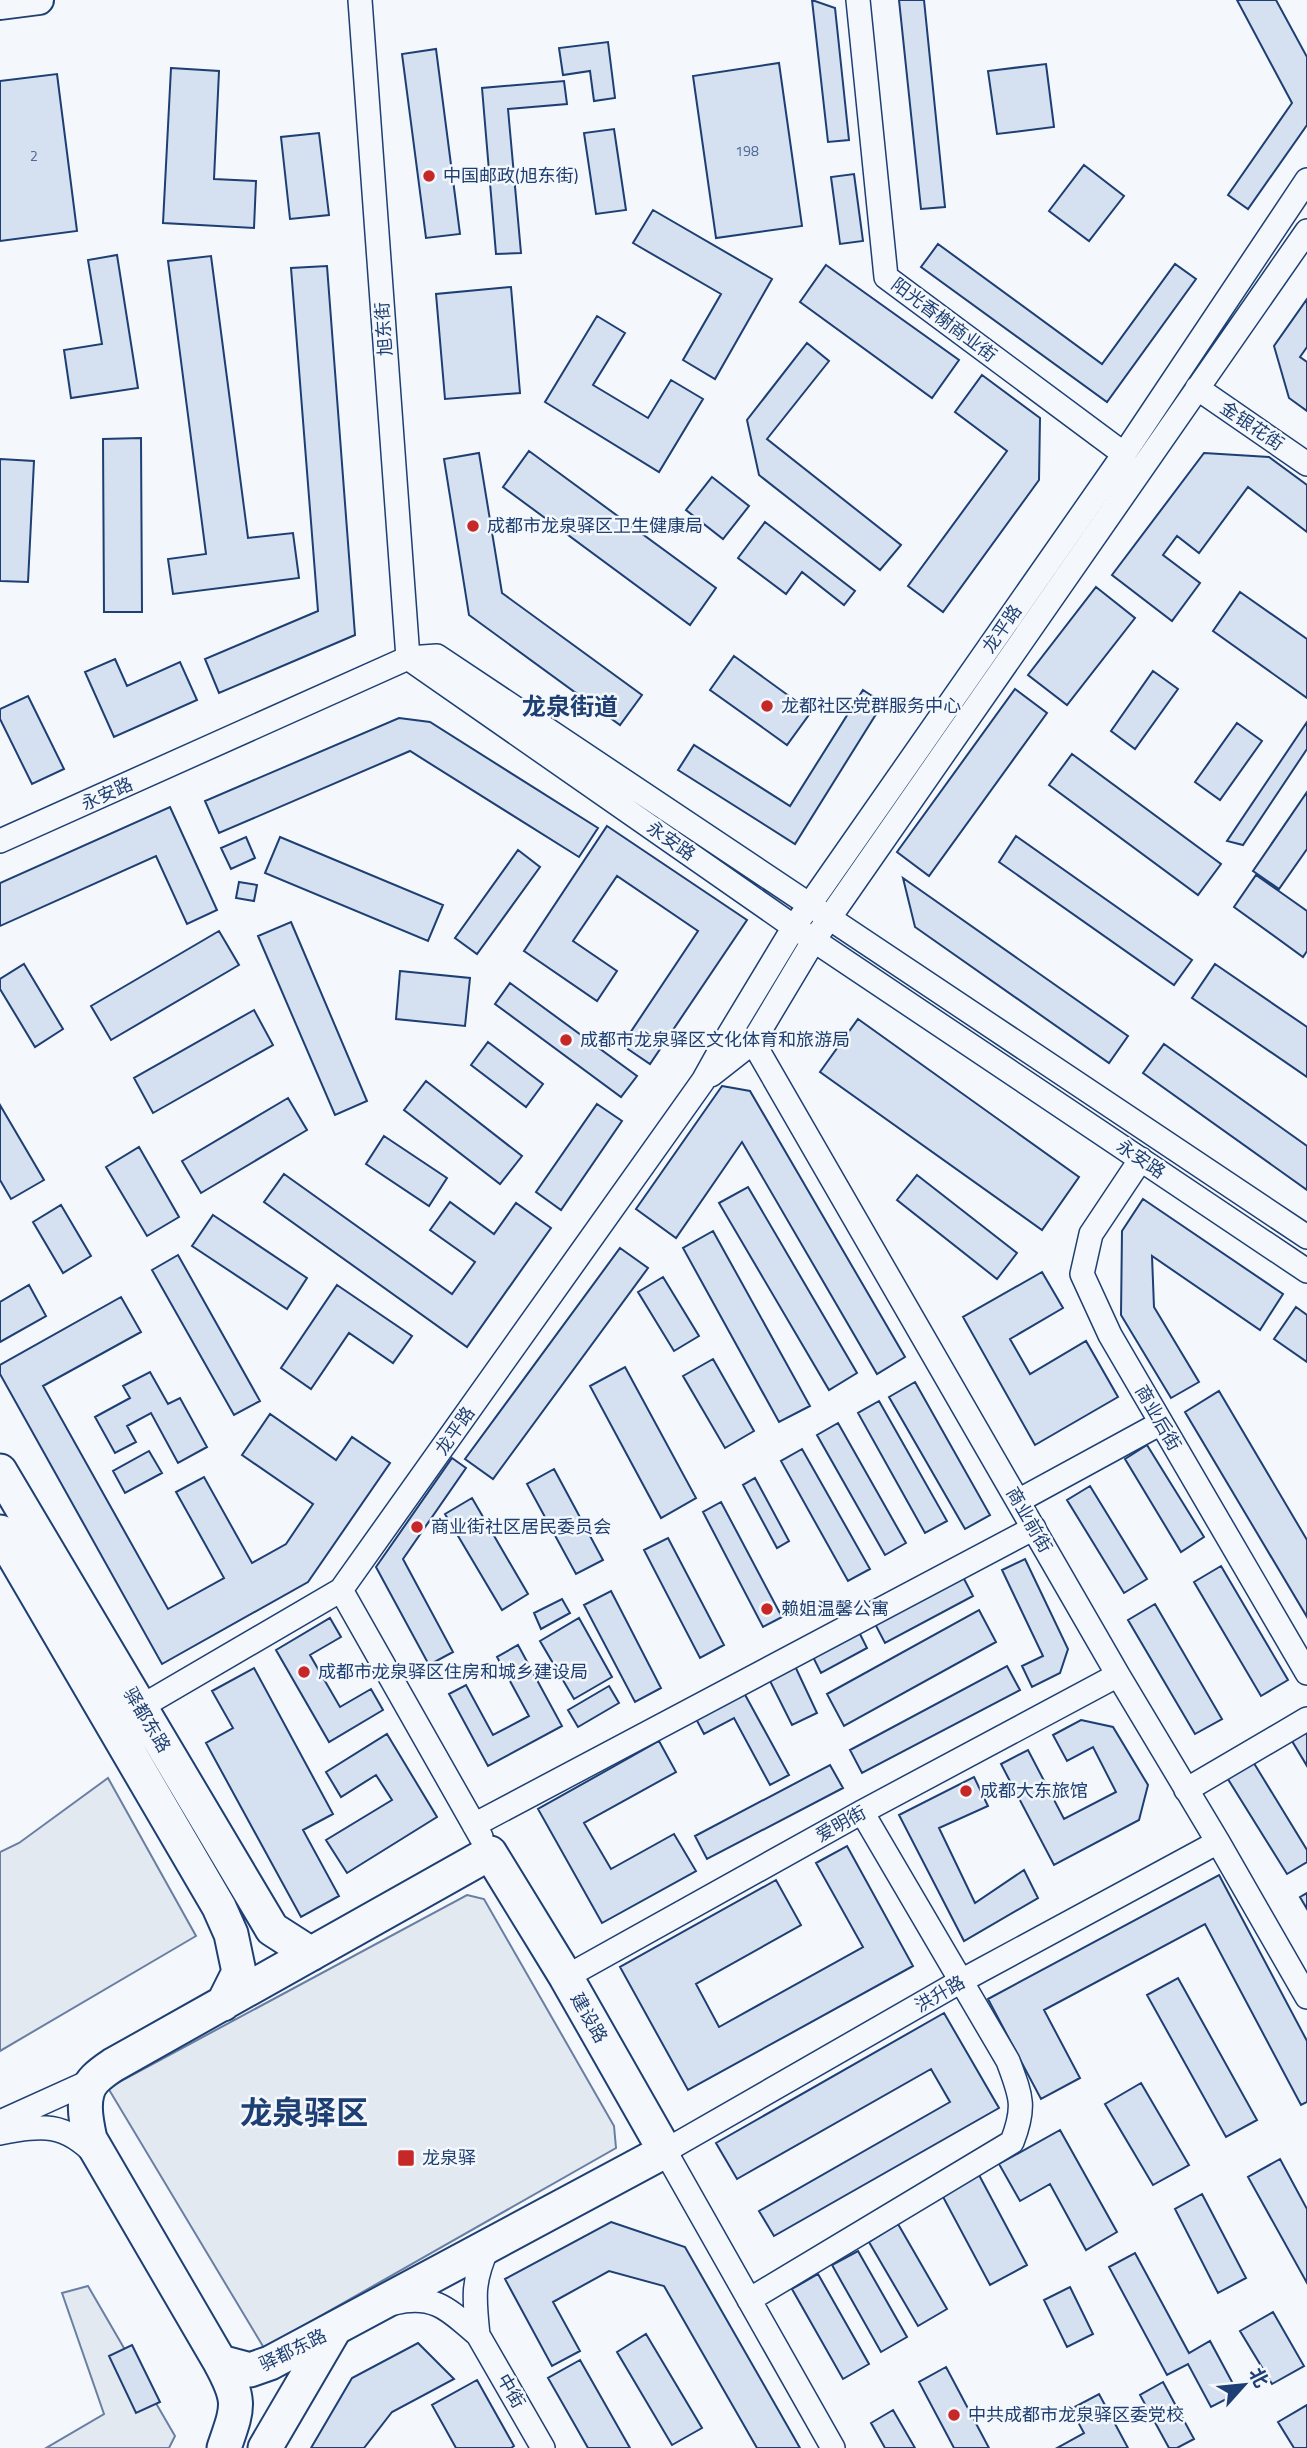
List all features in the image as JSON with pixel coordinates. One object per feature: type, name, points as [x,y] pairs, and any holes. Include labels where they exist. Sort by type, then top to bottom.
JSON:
[{"type":"highway","name":"驿都东路","points":[[0,1471],[272,1929],[311,1954]]},
{"type":"highway","name":"驿都东路","points":[[0,1532],[219,1907],[231,1934],[239,1972],[223,2004]]},
{"type":"highway","points":[[224,2448],[236,2412],[233,2387],[90,2139],[85,2119],[86,2099],[93,2080],[113,2065],[311,1954],[482,1839]]},
{"type":"highway","name":"建设路","points":[[482,1839],[566,1977],[665,2151]]},
{"type":"highway","name":"驿都东路","points":[[220,2362],[250,2371],[270,2363],[665,2151]]},
{"type":"highway","points":[[265,2448],[334,2330]]},
{"type":"main road","points":[[0,5],[39,0]]},
{"type":"street","name":"旭东街","points":[[360,0],[408,658]]},
{"type":"street","name":"阳光香榭商业街","points":[[858,0],[886,277],[1124,454]]},
{"type":"street","name":"龙平路","points":[[139,1708],[341,1590],[703,1082],[794,927],[1124,454],[1307,180]]},
{"type":"street","name":"龙平路","points":[[703,1082],[753,1042],[814,940],[1307,231]]},
{"type":"street","name":"金银花街","points":[[1197,388],[1307,464]]},
{"type":"street","points":[[408,658],[437,656],[1307,1237]]},
{"type":"street","name":"永安路","points":[[0,841],[408,658],[794,927],[1307,1271]]},
{"type":"street","name":"商业前街","points":[[753,1042],[1307,1997]]},
{"type":"street","name":"商业后街","points":[[1141,1159],[1091,1234],[1082,1274],[1110,1335],[1307,1673]]},
{"type":"street","points":[[1018,1501],[1161,1423]]},
{"type":"street","points":[[482,1839],[1034,1528]]},
{"type":"street","name":"建设路","points":[[341,1590],[482,1839]]},
{"type":"street","name":"爱明街","points":[[566,1977],[862,1812],[1118,1675]]},
{"type":"street","points":[[1186,1790],[1307,1719]]},
{"type":"street","points":[[749,2300],[1012,2142],[1021,2118],[1019,2091],[1008,2061],[862,1812]]},
{"type":"street","name":"洪升路","points":[[665,2151],[961,1981],[1218,1842]]},
{"type":"street","points":[[0,2122],[93,2080]]},
{"type":"street","points":[[0,2133],[26,2128],[62,2129],[80,2139],[105,2164]]},
{"type":"street","name":"建设路","points":[[665,2151],[833,2448]]},
{"type":"street","points":[[478,2334],[475,2289],[477,2271],[488,2246]]},
{"type":"street","points":[[377,2306],[414,2298],[434,2303],[478,2334]]},
{"type":"street","name":"中街","points":[[478,2334],[543,2448]]},
{"type":"shaded area","points":[[108,1778],[196,1936],[0,2051],[0,1852],[19,1843]]},
{"type":"shaded area","points":[[467,1895],[484,1899],[614,2126],[616,2148],[264,2348],[108,2088]]},
{"type":"shaded area","points":[[88,2286],[175,2436],[169,2448],[46,2448],[104,2414],[62,2293]]},
{"type":"building","points":[[812,0],[835,8],[849,140],[828,142]]},
{"type":"building","points":[[899,0],[924,0],[945,207],[921,209]]},
{"type":"building","points":[[1237,0],[1276,0],[1307,57],[1307,125],[1248,209],[1228,195],[1292,103]]},
{"type":"building","points":[[608,42],[615,98],[594,101],[590,71],[563,75],[559,48]]},
{"type":"building","points":[[436,49],[460,234],[426,238],[402,54]]},
{"type":"building","points":[[779,63],[802,226],[716,238],[693,76]]},
{"type":"building","points":[[1046,64],[1054,127],[997,134],[988,71]]},
{"type":"building","points":[[171,68],[219,71],[214,179],[256,181],[254,228],[163,223]]},
{"type":"building","points":[[57,74],[77,231],[0,241],[0,81]]},
{"type":"building","points":[[564,81],[567,104],[508,109],[521,253],[496,254],[482,88]]},
{"type":"building","points":[[614,129],[626,210],[596,214],[584,133]]},
{"type":"building","points":[[319,133],[329,215],[290,219],[281,137]]},
{"type":"building","points":[[1084,165],[1124,196],[1089,241],[1049,211]]},
{"type":"building","points":[[854,174],[863,241],[840,244],[831,177]]},
{"type":"building","points":[[653,210],[772,279],[715,379],[683,360],[721,294],[633,243]]},
{"type":"building","points":[[938,244],[1102,364],[1175,264],[1196,279],[1107,402],[921,267]]},
{"type":"building","points":[[117,255],[138,388],[71,398],[64,350],[102,344],[88,260]]},
{"type":"building","points":[[211,256],[248,538],[293,533],[299,578],[173,594],[168,559],[206,554],[168,261]]},
{"type":"building","points":[[826,265],[959,360],[932,398],[800,302]]},
{"type":"building","points":[[327,266],[355,635],[219,693],[205,659],[318,611],[291,268]]},
{"type":"building","points":[[511,287],[520,393],[445,399],[436,294]]},
{"type":"building","points":[[1307,299],[1307,347],[1300,357],[1307,362],[1307,411],[1289,398],[1274,346]]},
{"type":"building","points":[[597,316],[625,333],[593,385],[648,418],[671,380],[703,399],[659,472],[545,402]]},
{"type":"building","points":[[807,343],[829,361],[767,439],[901,545],[880,570],[759,475],[747,420]]},
{"type":"building","points":[[982,375],[1040,418],[1039,480],[943,612],[908,586],[1007,451],[955,412]]},
{"type":"building","points":[[141,438],[142,612],[104,612],[103,439]]},
{"type":"building","points":[[529,451],[716,588],[690,625],[503,487]]},
{"type":"building","name":"成都市龙泉驿区卫生健康局","points":[[479,453],[502,593],[642,695],[620,725],[469,615],[444,459]]},
{"type":"building","points":[[1204,453],[1269,457],[1307,485],[1307,532],[1248,487],[1199,553],[1177,536],[1163,555],[1200,583],[1172,621],[1112,575]]},
{"type":"building","points":[[0,459],[34,461],[28,582],[0,581]]},
{"type":"building","points":[[712,477],[749,506],[723,539],[686,510]]},
{"type":"building","points":[[765,522],[855,591],[844,605],[802,572],[786,594],[738,558]]},
{"type":"building","points":[[1096,587],[1135,618],[1067,705],[1028,675]]},
{"type":"building","points":[[1240,592],[1307,639],[1307,698],[1213,631]]},
{"type":"building","points":[[734,656],[811,712],[787,745],[710,690]]},
{"type":"building","points":[[115,659],[127,686],[180,662],[197,700],[114,737],[85,672]]},
{"type":"building","points":[[1153,671],[1178,689],[1135,749],[1111,731]]},
{"type":"building","points":[[1015,689],[1047,713],[929,876],[897,852]]},
{"type":"building","points":[[863,690],[883,703],[795,844],[678,770],[694,745],[790,806]]},
{"type":"building","points":[[28,696],[64,769],[32,784],[0,719],[0,709]]},
{"type":"building","points":[[399,718],[430,722],[598,828],[579,857],[410,751],[219,833],[205,801]]},
{"type":"building","points":[[1307,722],[1307,749],[1243,845],[1227,841]]},
{"type":"building","points":[[1237,723],[1262,741],[1220,800],[1195,782]]},
{"type":"building","points":[[1072,754],[1221,864],[1198,895],[1049,785]]},
{"type":"building","points":[[1307,792],[1307,849],[1279,889],[1253,871]]},
{"type":"building","points":[[170,807],[217,910],[187,924],[156,856],[0,926],[0,883]]},
{"type":"building","points":[[607,826],[747,920],[650,1064],[622,1045],[698,931],[617,876],[573,941],[617,971],[597,1001],[524,951]]},
{"type":"building","points":[[1016,836],[1192,960],[1174,985],[999,862]]},
{"type":"building","points":[[246,837],[255,858],[231,869],[221,848]]},
{"type":"building","points":[[280,837],[443,905],[428,941],[265,873]]},
{"type":"building","points":[[518,850],[540,867],[477,954],[455,938]]},
{"type":"building","points":[[1256,875],[1307,911],[1307,951],[1303,957],[1234,907]]},
{"type":"building","points":[[903,878],[1128,1036],[1109,1063],[915,927]]},
{"type":"building","points":[[239,882],[257,885],[254,901],[236,898]]},
{"type":"building","points":[[291,922],[367,1101],[335,1115],[258,936]]},
{"type":"building","points":[[219,931],[239,965],[111,1040],[91,1006]]},
{"type":"building","points":[[24,964],[63,1029],[35,1047],[0,989],[0,979]]},
{"type":"building","points":[[1215,964],[1307,1027],[1307,1077],[1192,998]]},
{"type":"building","points":[[400,971],[470,978],[465,1026],[396,1019]]},
{"type":"building","name":"成都市龙泉驿区文化体育和旅游局","points":[[510,983],[637,1076],[621,1097],[495,1004]]},
{"type":"building","points":[[254,1010],[273,1045],[153,1113],[134,1078]]},
{"type":"building","points":[[858,1019],[1079,1177],[1042,1230],[820,1072]]},
{"type":"building","points":[[488,1042],[543,1084],[526,1107],[471,1065]]},
{"type":"building","points":[[1164,1044],[1307,1146],[1307,1190],[1143,1073]]},
{"type":"building","points":[[426,1081],[522,1156],[500,1184],[404,1110]]},
{"type":"building","points":[[722,1086],[750,1091],[905,1357],[877,1374],[742,1142],[676,1238],[636,1209]]},
{"type":"building","points":[[288,1098],[307,1130],[201,1193],[182,1161]]},
{"type":"building","points":[[597,1104],[622,1121],[561,1210],[536,1192]]},
{"type":"building","points":[[0,1105],[44,1180],[11,1199],[0,1180]]},
{"type":"building","points":[[384,1136],[447,1178],[429,1206],[366,1164]]},
{"type":"building","points":[[139,1147],[179,1217],[147,1236],[106,1167]]},
{"type":"building","points":[[284,1174],[452,1294],[475,1262],[430,1230],[450,1202],[494,1234],[516,1203],[551,1228],[467,1347],[264,1202]]},
{"type":"building","points":[[917,1175],[1017,1253],[997,1279],[897,1200]]},
{"type":"building","points":[[748,1187],[857,1373],[829,1390],[719,1203]]},
{"type":"building","points":[[1143,1199],[1283,1294],[1260,1330],[1152,1256],[1154,1307],[1199,1382],[1171,1398],[1121,1315],[1122,1231]]},
{"type":"building","points":[[61,1205],[91,1256],[63,1273],[33,1222]]},
{"type":"building","points":[[213,1215],[307,1278],[287,1309],[192,1246]]},
{"type":"building","points":[[713,1231],[810,1406],[779,1422],[683,1248]]},
{"type":"building","points":[[620,1248],[648,1268],[493,1479],[465,1459]]},
{"type":"building","points":[[178,1255],[260,1401],[234,1415],[152,1270]]},
{"type":"building","points":[[1042,1272],[1063,1308],[1010,1339],[1030,1374],[1086,1341],[1118,1397],[1035,1445],[963,1317]]},
{"type":"building","points":[[663,1277],[699,1336],[674,1351],[638,1292]]},
{"type":"building","points":[[29,1285],[46,1316],[0,1342],[0,1302]]},
{"type":"building","points":[[337,1285],[412,1336],[393,1363],[349,1333],[311,1389],[281,1368]]},
{"type":"building","points":[[121,1297],[141,1332],[43,1386],[168,1609],[224,1578],[176,1492],[204,1477],[252,1563],[286,1544],[313,1504],[242,1455],[270,1414],[336,1460],[352,1437],[390,1463],[308,1582],[162,1664],[0,1374],[0,1365]]},
{"type":"building","points":[[1296,1307],[1307,1315],[1307,1362],[1274,1339]]},
{"type":"building","points":[[713,1359],[754,1431],[725,1448],[683,1376]]},
{"type":"building","points":[[625,1367],[696,1498],[661,1518],[590,1386]]},
{"type":"building","points":[[150,1372],[168,1404],[180,1398],[207,1447],[178,1463],[151,1413],[127,1426],[136,1442],[115,1453],[95,1417],[130,1398],[123,1386]]},
{"type":"building","points":[[915,1382],[990,1515],[965,1529],[889,1397]]},
{"type":"building","points":[[1219,1391],[1307,1540],[1307,1617],[1185,1412]]},
{"type":"building","points":[[879,1401],[947,1521],[925,1533],[858,1413]]},
{"type":"building","points":[[838,1423],[906,1543],[885,1555],[817,1435]]},
{"type":"building","points":[[1147,1445],[1204,1537],[1181,1552],[1125,1459]]},
{"type":"building","points":[[802,1449],[870,1569],[848,1581],[781,1461]]},
{"type":"building","points":[[149,1451],[162,1473],[125,1493],[113,1471]]},
{"type":"building","points":[[452,1458],[466,1468],[403,1559],[453,1652],[429,1665],[376,1567]]},
{"type":"building","points":[[554,1469],[603,1560],[576,1574],[527,1484]]},
{"type":"building","points":[[755,1478],[789,1541],[777,1548],[743,1485]]},
{"type":"building","points":[[1090,1486],[1147,1579],[1124,1593],[1067,1500]]},
{"type":"building","points":[[472,1498],[528,1594],[502,1610],[445,1514]]},
{"type":"building","points":[[721,1502],[782,1617],[763,1627],[703,1512]]},
{"type":"building","points":[[668,1538],[724,1645],[700,1658],[644,1550]]},
{"type":"building","points":[[1025,1559],[1068,1649],[1060,1673],[1032,1687],[1022,1666],[1043,1656],[1002,1570]]},
{"type":"building","points":[[1221,1566],[1288,1680],[1261,1696],[1194,1582]]},
{"type":"building","points":[[962,1575],[973,1596],[885,1643],[874,1622]]},
{"type":"building","points":[[611,1591],[661,1688],[635,1702],[584,1605]]},
{"type":"building","points":[[562,1599],[570,1613],[541,1629],[534,1613]]},
{"type":"building","points":[[1155,1604],[1222,1719],[1195,1734],[1128,1620]]},
{"type":"building","points":[[979,1610],[996,1642],[844,1726],[827,1694]]},
{"type":"building","name":"成都市龙泉驿区住房和城乡建设局","points":[[330,1618],[341,1637],[310,1655],[340,1707],[371,1689],[383,1710],[329,1742],[276,1650]]},
{"type":"building","points":[[579,1618],[612,1677],[574,1699],[540,1641]]},
{"type":"building","points":[[858,1630],[867,1648],[821,1673],[812,1655]]},
{"type":"building","points":[[518,1645],[562,1726],[488,1766],[449,1694],[466,1685],[493,1735],[529,1716],[497,1657]]},
{"type":"building","points":[[794,1664],[817,1713],[792,1725],[768,1677]]},
{"type":"building","points":[[1007,1666],[1020,1690],[862,1773],[850,1750]]},
{"type":"building","points":[[254,1668],[333,1814],[303,1830],[339,1896],[301,1917],[206,1743],[233,1728],[212,1691]]},
{"type":"building","points":[[609,1686],[619,1703],[578,1727],[568,1710]]},
{"type":"building","points":[[743,1691],[789,1775],[770,1785],[734,1718],[704,1734],[695,1717]]},
{"type":"building","points":[[1081,1720],[1113,1727],[1148,1785],[1139,1820],[1054,1865],[1001,1764],[1028,1750],[1064,1819],[1116,1792],[1093,1747],[1067,1761],[1053,1735]]},
{"type":"building","points":[[1307,1725],[1307,1766],[1289,1736]]},
{"type":"building","points":[[387,1734],[437,1817],[347,1873],[326,1840],[392,1800],[376,1775],[341,1797],[326,1772]]},
{"type":"building","points":[[659,1741],[676,1772],[584,1823],[611,1869],[674,1834],[696,1871],[602,1923],[538,1809]]},
{"type":"building","points":[[1252,1760],[1307,1850],[1307,1862],[1287,1874],[1226,1776]]},
{"type":"building","points":[[830,1765],[843,1788],[707,1859],[695,1836]]},
{"type":"building","points":[[974,1777],[988,1806],[939,1828],[975,1903],[1024,1870],[1038,1898],[964,1941],[899,1815]]},
{"type":"building","points":[[847,1846],[913,1966],[688,2090],[620,1967],[776,1880],[801,1925],[696,1984],[719,2027],[863,1947],[816,1863]]},
{"type":"building","points":[[1219,1875],[1307,2041],[1307,2102],[1301,2105],[1205,1924],[1044,2010],[1080,2078],[1041,2099],[988,1999]]},
{"type":"building","points":[[1307,1893],[1307,1909],[1300,1897]]},
{"type":"building","points":[[1178,1978],[1257,2120],[1226,2137],[1147,1995]]},
{"type":"building","points":[[944,2013],[999,2108],[774,2236],[759,2211],[950,2102],[931,2069],[737,2179],[716,2143]]},
{"type":"building","points":[[1141,2083],[1189,2165],[1153,2185],[1105,2104]]},
{"type":"building","points":[[1060,2130],[1117,2232],[1086,2250],[1050,2184],[1020,2201],[999,2164]]},
{"type":"building","points":[[1280,2159],[1307,2209],[1307,2283],[1248,2177]]},
{"type":"building","points":[[979,2175],[1027,2265],[990,2285],[942,2195]]},
{"type":"building","points":[[1202,2194],[1246,2278],[1218,2293],[1175,2209]]},
{"type":"building","points":[[611,2222],[685,2247],[800,2448],[757,2448],[664,2286],[609,2271],[553,2302],[580,2351],[552,2366],[505,2279]]},
{"type":"building","points":[[898,2224],[947,2309],[918,2326],[869,2242]]},
{"type":"building","points":[[858,2251],[907,2337],[881,2352],[832,2265]]},
{"type":"building","points":[[1135,2253],[1189,2353],[1210,2341],[1238,2393],[1211,2407],[1188,2364],[1167,2375],[1109,2267]]},
{"type":"building","points":[[818,2274],[869,2364],[843,2379],[792,2289]]},
{"type":"building","points":[[1070,2287],[1093,2334],[1067,2347],[1044,2300]]},
{"type":"building","points":[[1273,2312],[1304,2366],[1272,2384],[1240,2331]]},
{"type":"building","points":[[646,2334],[702,2428],[672,2445],[617,2352]]},
{"type":"building","points":[[418,2343],[454,2379],[392,2412],[364,2448],[311,2448],[352,2378]]},
{"type":"building","points":[[132,2345],[160,2402],[136,2413],[109,2356]]},
{"type":"building","points":[[580,2360],[630,2448],[588,2448],[548,2378]]},
{"type":"building","name":"中共成都市龙泉驿区委党校","points":[[946,2367],[989,2448],[954,2448],[919,2382]]},
{"type":"building","points":[[477,2380],[514,2446],[511,2448],[456,2448],[432,2405]]},
{"type":"building","points":[[1163,2382],[1194,2439],[1177,2448],[1169,2448],[1140,2395]]},
{"type":"building","name":"中共成都市龙泉驿区委党校","points":[[1099,2394],[1128,2448],[1057,2448],[1084,2433],[1071,2409]]},
{"type":"building","points":[[1307,2405],[1307,2448],[1294,2448],[1278,2422]]},
{"type":"building","points":[[893,2410],[915,2448],[885,2448],[871,2423]]},
{"type":"place","name":"中国邮政(旭东街)","points":[[429,176]]},
{"type":"place","name":"成都市龙泉驿区卫生健康局","points":[[473,526]]},
{"type":"place","name":"龙都社区党群服务中心","points":[[767,706]]},
{"type":"place","name":"成都市龙泉驿区文化体育和旅游局","points":[[566,1040]]},
{"type":"place","name":"商业街社区居民委员会","points":[[417,1527]]},
{"type":"place","name":"赖姐温馨公寓","points":[[767,1609]]},
{"type":"place","name":"成都市龙泉驿区住房和城乡建设局","points":[[304,1672]]},
{"type":"place","name":"成都大东旅馆","points":[[966,1791]]},
{"type":"place","name":"龙泉驿","points":[[406,2158]]},
{"type":"place","name":"中共成都市龙泉驿区委党校","points":[[954,2415]]},
{"type":"district","name":"龙泉街道","points":[[570,707]]},
{"type":"district","name":"龙泉驿区","points":[[304,2113]]}]
